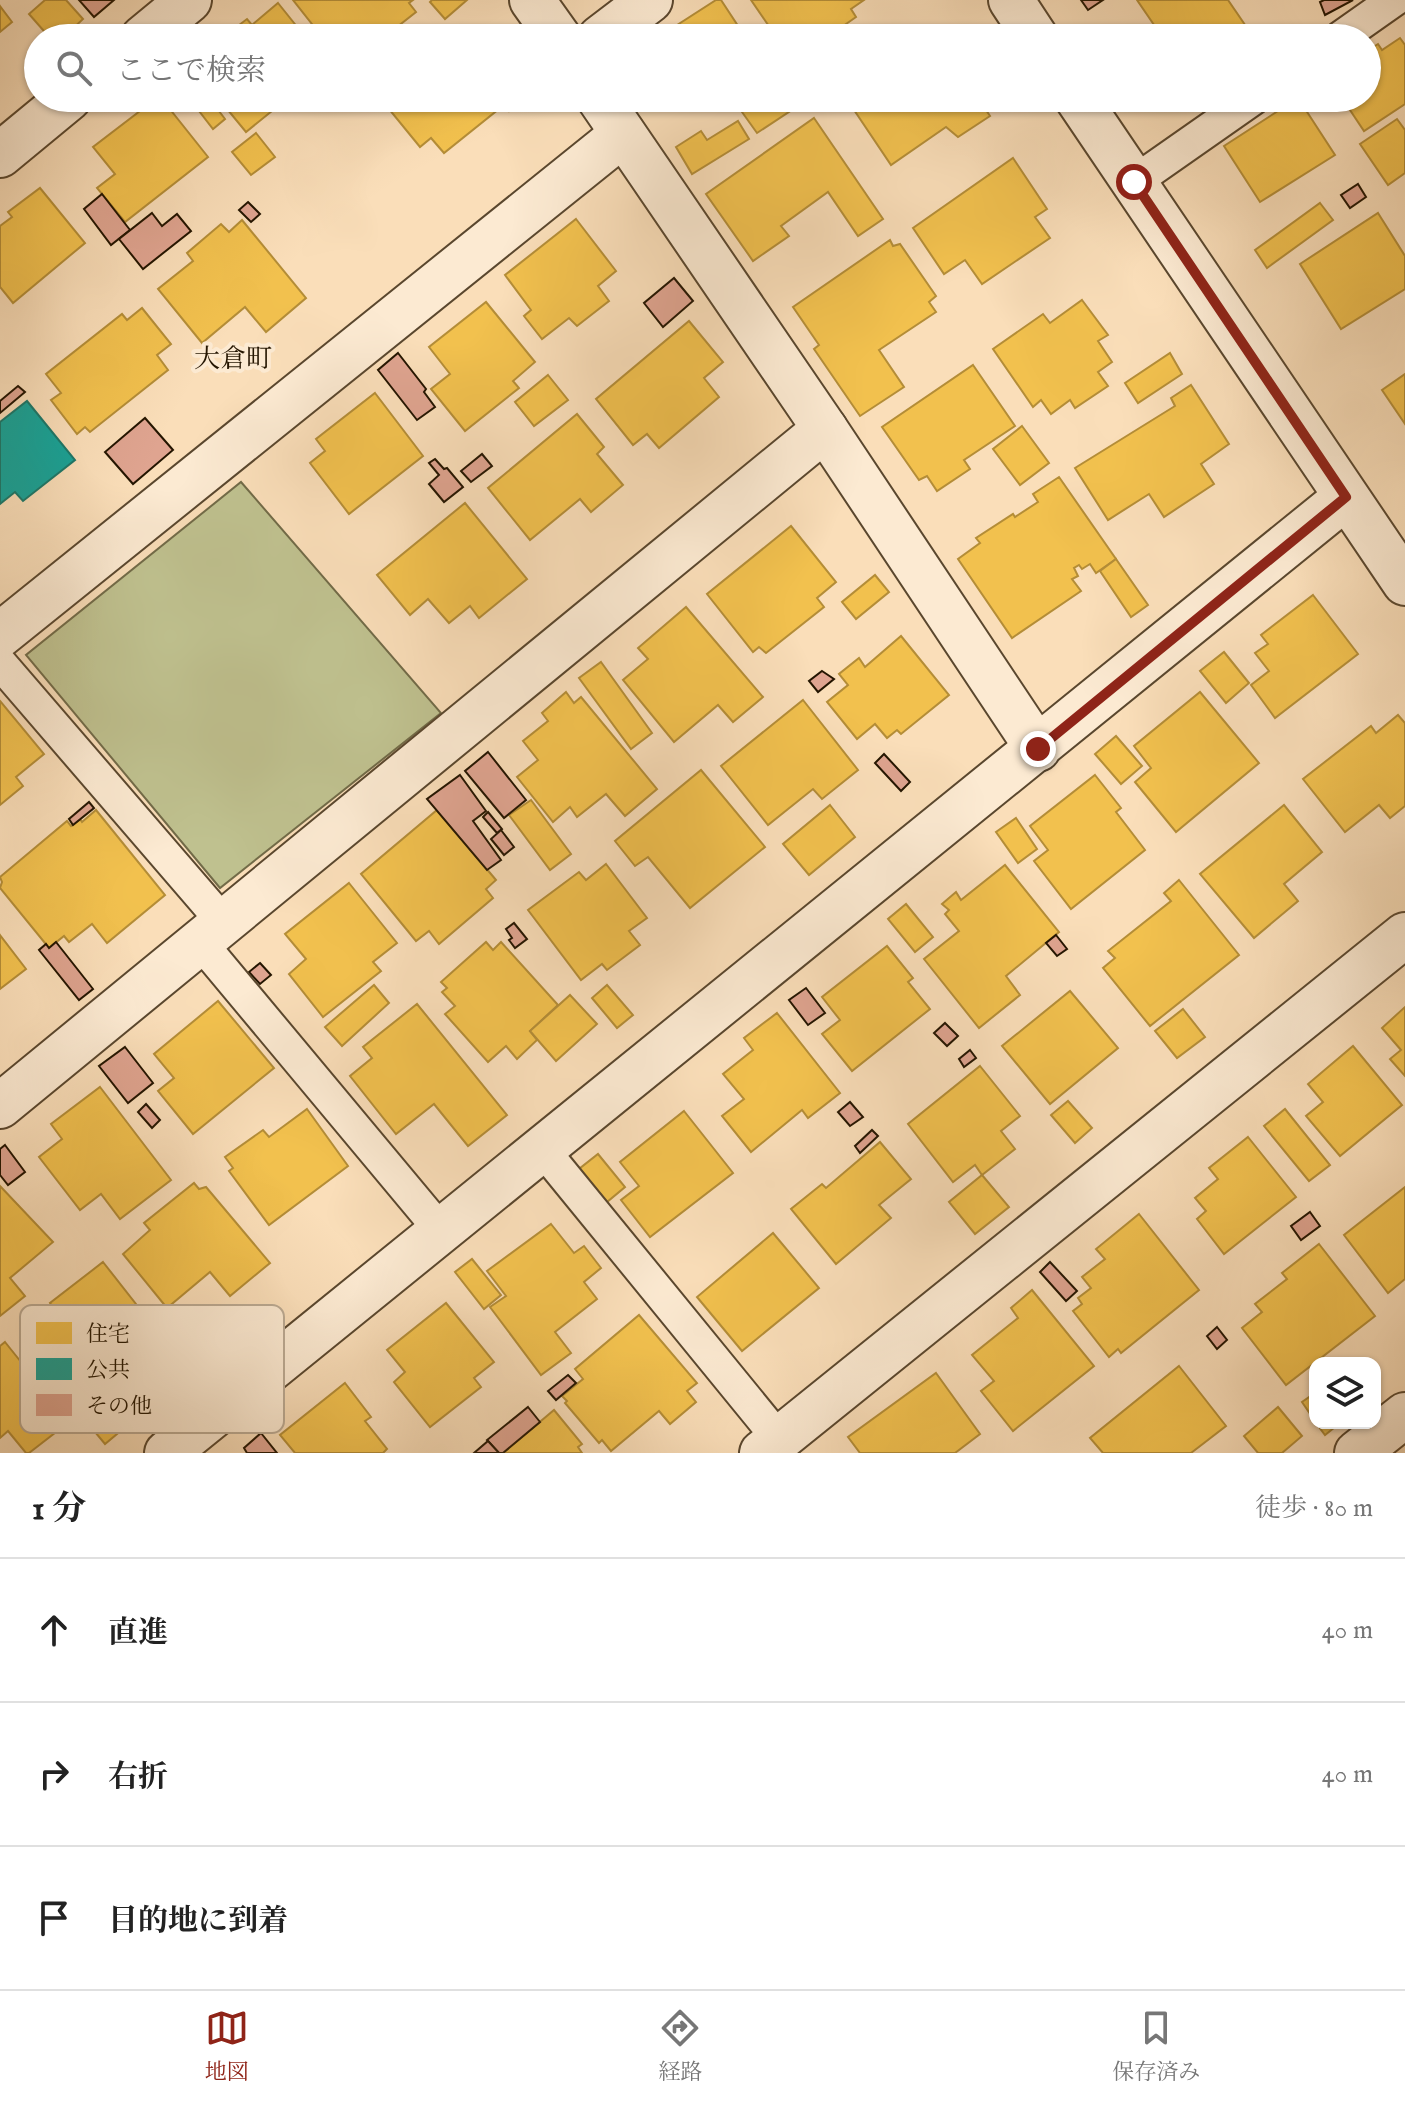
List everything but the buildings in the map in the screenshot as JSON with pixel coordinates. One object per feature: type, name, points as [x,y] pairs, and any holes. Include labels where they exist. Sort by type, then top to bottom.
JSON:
[{"type":"street","points":[[160,24],[189,0]]},
{"type":"street","points":[[532,0],[549,24]]},
{"type":"street","points":[[618,24],[650,0]]},
{"type":"street","points":[[1011,0],[1027,24]]},
{"type":"street","points":[[0,155],[52,112]]},
{"type":"street","points":[[608,112],[1038,749]]},
{"type":"street","points":[[1086,112],[1405,583]]},
{"type":"street","points":[[6,618],[623,134]]},
{"type":"street","points":[[0,1106],[825,429]]},
{"type":"street","points":[[284,1359],[1346,497]]},
{"type":"street","points":[[777,1448],[1405,935]]},
{"type":"street","points":[[1357,1453],[1405,1415]]},
{"type":"street","points":[[167,1453],[192,1433]]},
{"type":"lane","points":[[1360,24],[1394,0]]},
{"type":"lane","points":[[1134,182],[1234,112]]},
{"type":"lane","points":[[0,663],[212,932],[442,1232]]},
{"type":"lane","points":[[543,1150],[777,1448]]},
{"type":"green space","points":[[241,482],[441,713],[220,888],[26,655]]},
{"type":"district","name":"大倉町","points":[[233,358]]},
{"type":"route","points":[[1038,749],[1346,497],[1134,182]]}]
